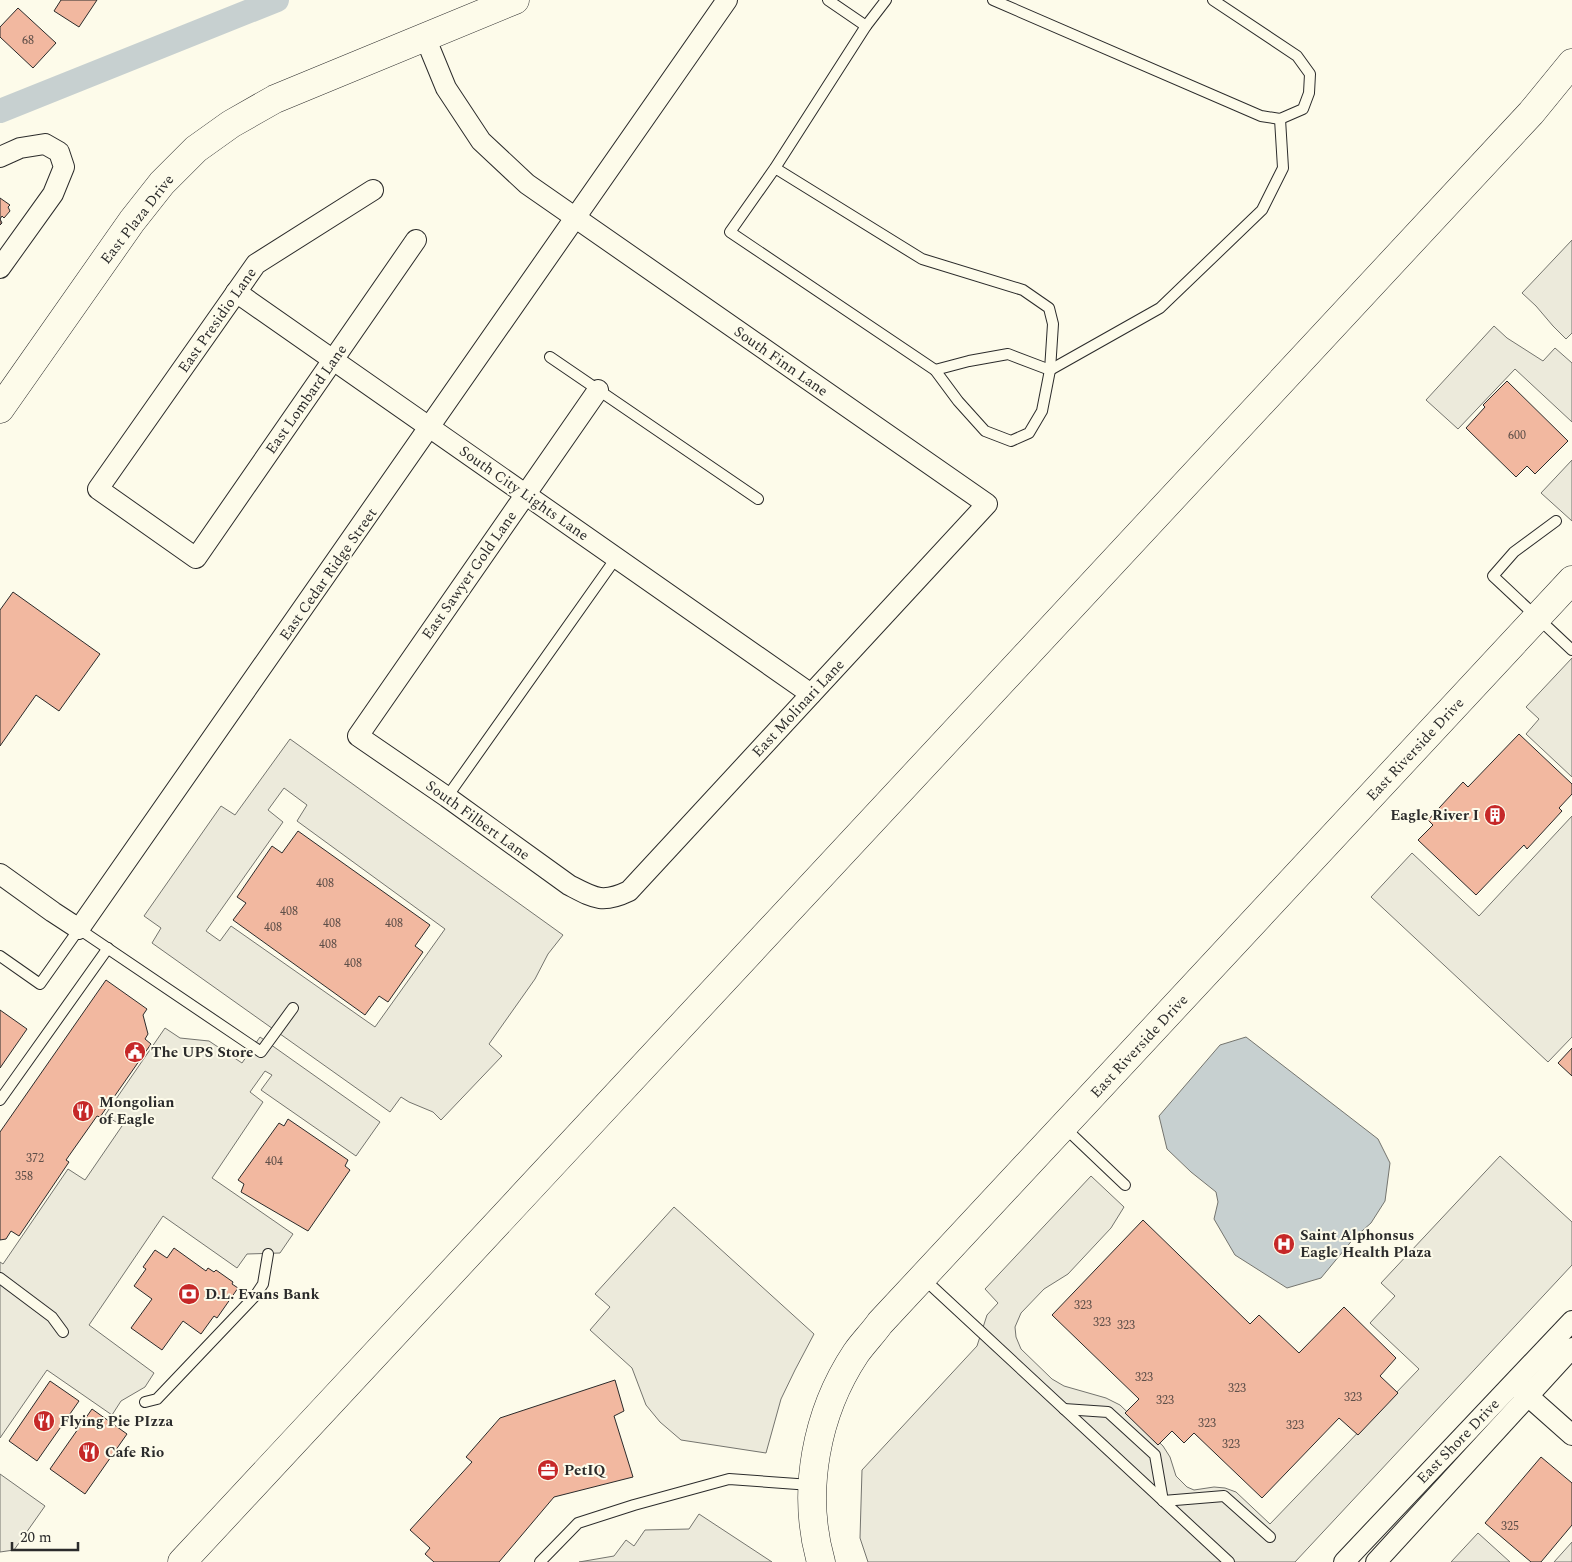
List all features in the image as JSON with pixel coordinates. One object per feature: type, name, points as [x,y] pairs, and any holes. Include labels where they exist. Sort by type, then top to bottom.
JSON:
[{"type":"main road","name":"East Plaza Drive","points":[[0,409],[132,221],[162,183],[196,149],[231,124],[275,99],[515,0]]},
{"type":"main road","points":[[182,1562],[1531,112],[1572,63]]},
{"type":"main road","points":[[1531,112],[1572,75]]},
{"type":"main road","name":"East Riverside Drive","points":[[822,1562],[817,1548],[812,1508],[812,1485],[821,1429],[837,1388],[856,1353],[880,1323],[1572,580]]},
{"type":"street","name":"East Cedar Ridge Street","points":[[79,928],[727,0]]},
{"type":"street","name":"South Finn Lane","points":[[425,37],[446,88],[481,141],[527,184],[987,504]]},
{"type":"street","points":[[0,157],[20,148],[45,144],[60,152],[64,166],[53,194],[0,268]]},
{"type":"street","name":"East Presidio Lane","points":[[196,558],[98,489],[256,264],[373,190]]},
{"type":"street","name":"East Lombard Lane","points":[[196,558],[416,240]]},
{"type":"street","name":"South City Lights Lane","points":[[236,292],[811,694]]},
{"type":"street","name":"East Sawyer Gold Lane","points":[[358,736],[598,390]]},
{"type":"street","name":"East Molinari Lane","points":[[602,899],[615,898],[629,891],[987,504]]},
{"type":"street","name":"South Filbert Lane","points":[[358,736],[447,797],[569,885],[586,894],[602,899]]},
{"type":"street","points":[[0,874],[79,928]]},
{"type":"street","name":"East Shore Drive","points":[[1558,1363],[1572,1320]]},
{"type":"street","name":"East Shore Drive","points":[[1344,1562],[1521,1389],[1558,1363],[1572,1348]]},
{"type":"street","points":[[1521,1389],[1572,1435]]},
{"type":"street","name":"East Shore Drive","points":[[1376,1562],[1521,1389]]},
{"type":"lane","points":[[828,0],[866,26]]},
{"type":"lane","points":[[774,168],[922,259],[1023,290],[1049,308],[1053,324],[1050,370],[1042,411],[1029,433],[1011,441],[985,431],[958,401],[935,370],[730,232],[866,26],[886,0]]},
{"type":"lane","points":[[993,0],[1261,116],[1280,119],[1303,109],[1309,93],[1310,74],[1297,56],[1218,2]]},
{"type":"lane","points":[[1050,370],[1160,308],[1262,210],[1284,168],[1280,119]]},
{"type":"lane","points":[[935,370],[970,360],[1008,354],[1050,370]]},
{"type":"lane","points":[[550,357],[758,499]]},
{"type":"lane","points":[[1556,521],[1514,552],[1494,576],[1572,650]]},
{"type":"lane","points":[[447,797],[616,558]]},
{"type":"lane","points":[[0,956],[40,984],[79,928],[261,1052],[293,1008]]},
{"type":"lane","points":[[0,1100],[108,948]]},
{"type":"lane","points":[[1064,1126],[1125,1184]]},
{"type":"lane","points":[[145,1402],[157,1399],[255,1296],[263,1284],[268,1254]]},
{"type":"lane","points":[[0,1278],[52,1317],[63,1332]]},
{"type":"lane","points":[[923,1278],[1229,1562]]},
{"type":"lane","points":[[1064,1409],[1108,1412],[1155,1455],[1163,1501]]},
{"type":"lane","points":[[540,1562],[578,1523],[634,1505],[730,1479],[812,1485]]},
{"type":"lane","points":[[1163,1501],[1224,1496],[1270,1537]]},
{"type":"shaded area","points":[[1572,240],[1572,333],[1566,339],[1522,293]]},
{"type":"shaded area","points":[[1494,326],[1507,338],[1543,361],[1555,348],[1572,363],[1572,422],[1515,369],[1458,429],[1426,400]]},
{"type":"shaded area","points":[[1572,460],[1572,521],[1541,493]]},
{"type":"shaded area","points":[[1572,658],[1572,777],[1526,734],[1539,719],[1526,707]]},
{"type":"shaded area","points":[[290,739],[563,935],[548,954],[535,979],[489,1044],[502,1056],[441,1120],[433,1112],[401,1097],[390,1112],[152,943],[161,928],[144,916],[221,806],[235,815]],"holes":[[[284,788],[307,805],[297,821],[445,929],[375,1027],[231,926],[220,941],[206,931],[283,822],[268,810]]]},
{"type":"shaded area","points":[[1572,816],[1572,1037],[1548,1062],[1371,897],[1412,853],[1479,916]]},
{"type":"shaded area","points":[[165,1028],[180,1038],[209,1041],[242,1063],[260,1037],[380,1122],[356,1156],[261,1090],[272,1075],[265,1071],[250,1092],[263,1102],[212,1178],[293,1234],[280,1253],[247,1254],[237,1268],[163,1216],[89,1325],[154,1373],[145,1387],[121,1401],[112,1415],[47,1370],[0,1438],[0,1262],[3,1264],[68,1169],[85,1180],[122,1126],[105,1115]]},
{"type":"shaded area","points":[[1246,1037],[1378,1139],[1390,1163],[1385,1201],[1371,1223],[1354,1238],[1321,1278],[1287,1288],[1235,1255],[1214,1219],[1218,1202],[1216,1192],[1167,1149],[1159,1116],[1220,1045]]},
{"type":"shaded area","points":[[1500,1156],[1572,1222],[1572,1265],[1295,1562],[868,1562],[860,1538],[862,1470],[977,1346],[987,1315],[998,1303],[985,1289],[1091,1176],[1124,1207],[1111,1228],[1068,1274],[1044,1289],[1021,1313],[1015,1327],[1016,1337],[1021,1349],[1052,1379],[1064,1386],[1106,1398],[1120,1405],[1163,1446],[1170,1457],[1176,1476],[1187,1487],[1194,1490],[1214,1487],[1225,1488],[1236,1492],[1270,1524],[1419,1369],[1370,1323],[1395,1296],[1381,1283]]},
{"type":"shaded area","points":[[674,1207],[814,1334],[781,1399],[766,1453],[681,1440],[660,1422],[646,1405],[632,1368],[590,1330],[610,1307],[595,1294]]},
{"type":"shaded area","points":[[0,1474],[45,1506],[14,1550],[0,1552]]},
{"type":"shaded area","points":[[699,1514],[772,1562],[579,1562],[614,1556],[626,1540],[634,1546],[645,1530],[689,1529]]},
{"type":"shaded area","points":[[1478,1533],[1510,1562],[1451,1562]]},
{"type":"shaded area","points":[[1572,1542],[1572,1562],[1554,1562]]},
{"type":"building","points":[[61,0],[97,0],[79,27],[54,11]]},
{"type":"building","points":[[18,8],[56,43],[33,68],[0,37],[0,27]]},
{"type":"building","points":[[0,198],[10,205],[8,207],[10,211],[4,218],[2,216],[0,219]]},
{"type":"building","points":[[1507,381],[1568,441],[1535,474],[1527,466],[1516,477],[1466,428],[1485,407],[1483,405]]},
{"type":"building","points":[[13,592],[100,654],[59,711],[36,695],[0,746],[0,610]]},
{"type":"building","name":"Eagle River I","points":[[1519,734],[1572,784],[1572,794],[1559,808],[1562,811],[1527,849],[1524,845],[1476,895],[1418,840],[1433,825],[1428,820],[1463,782],[1468,787]]},
{"type":"building","points":[[298,831],[430,925],[415,946],[423,952],[388,1002],[379,996],[365,1015],[233,920],[246,903],[237,897],[272,846],[282,853]]},
{"type":"building","points":[[106,980],[147,1009],[143,1015],[148,1034],[145,1039],[151,1044],[100,1117],[97,1116],[66,1160],[69,1162],[19,1236],[11,1231],[6,1239],[0,1240],[0,1132]]},
{"type":"building","points":[[0,1010],[27,1029],[0,1068]]},
{"type":"building","points":[[1572,1048],[1572,1076],[1558,1063]]},
{"type":"building","points":[[288,1119],[348,1160],[345,1166],[350,1170],[308,1231],[241,1192],[244,1184],[238,1180],[279,1123],[284,1126]]},
{"type":"building","points":[[1143,1220],[1250,1324],[1259,1315],[1299,1353],[1344,1307],[1396,1358],[1380,1376],[1398,1393],[1358,1435],[1339,1418],[1262,1498],[1194,1433],[1184,1443],[1172,1431],[1158,1445],[1125,1413],[1139,1399],[1052,1315]]},
{"type":"building","name":"D.L. Evans Bank","points":[[174,1248],[206,1271],[208,1268],[214,1272],[216,1270],[238,1288],[217,1318],[214,1316],[201,1334],[183,1321],[162,1350],[131,1328],[152,1299],[134,1286],[146,1269],[143,1267],[155,1250],[167,1258]]},
{"type":"building","name":"PetIQ","points":[[615,1380],[624,1411],[614,1416],[633,1477],[554,1497],[499,1562],[434,1562],[425,1554],[430,1548],[410,1530],[472,1462],[466,1457],[500,1418]]},
{"type":"building","name":"Flying Pie PIzza","points":[[50,1381],[79,1401],[37,1461],[9,1441]]},
{"type":"building","name":"Cafe Rio","points":[[92,1409],[127,1434],[85,1494],[50,1469]]},
{"type":"building","points":[[1541,1457],[1572,1483],[1572,1525],[1541,1562],[1531,1562],[1485,1523]]},
{"type":"waterway","points":[[0,111],[277,0]]},
{"type":"place","name":"Eagle River I","points":[[1495,815]]},
{"type":"place","name":"The UPS Store","points":[[135,1052]]},
{"type":"place","name":"Mongolian of Eagle","points":[[83,1111]]},
{"type":"place","name":"Saint Alphonsus Eagle Health Plaza","points":[[1284,1244]]},
{"type":"place","name":"D.L. Evans Bank","points":[[189,1294]]},
{"type":"place","name":"Flying Pie PIzza","points":[[44,1421]]},
{"type":"place","name":"Cafe Rio","points":[[89,1452]]},
{"type":"place","name":"PetIQ","points":[[548,1470]]}]
